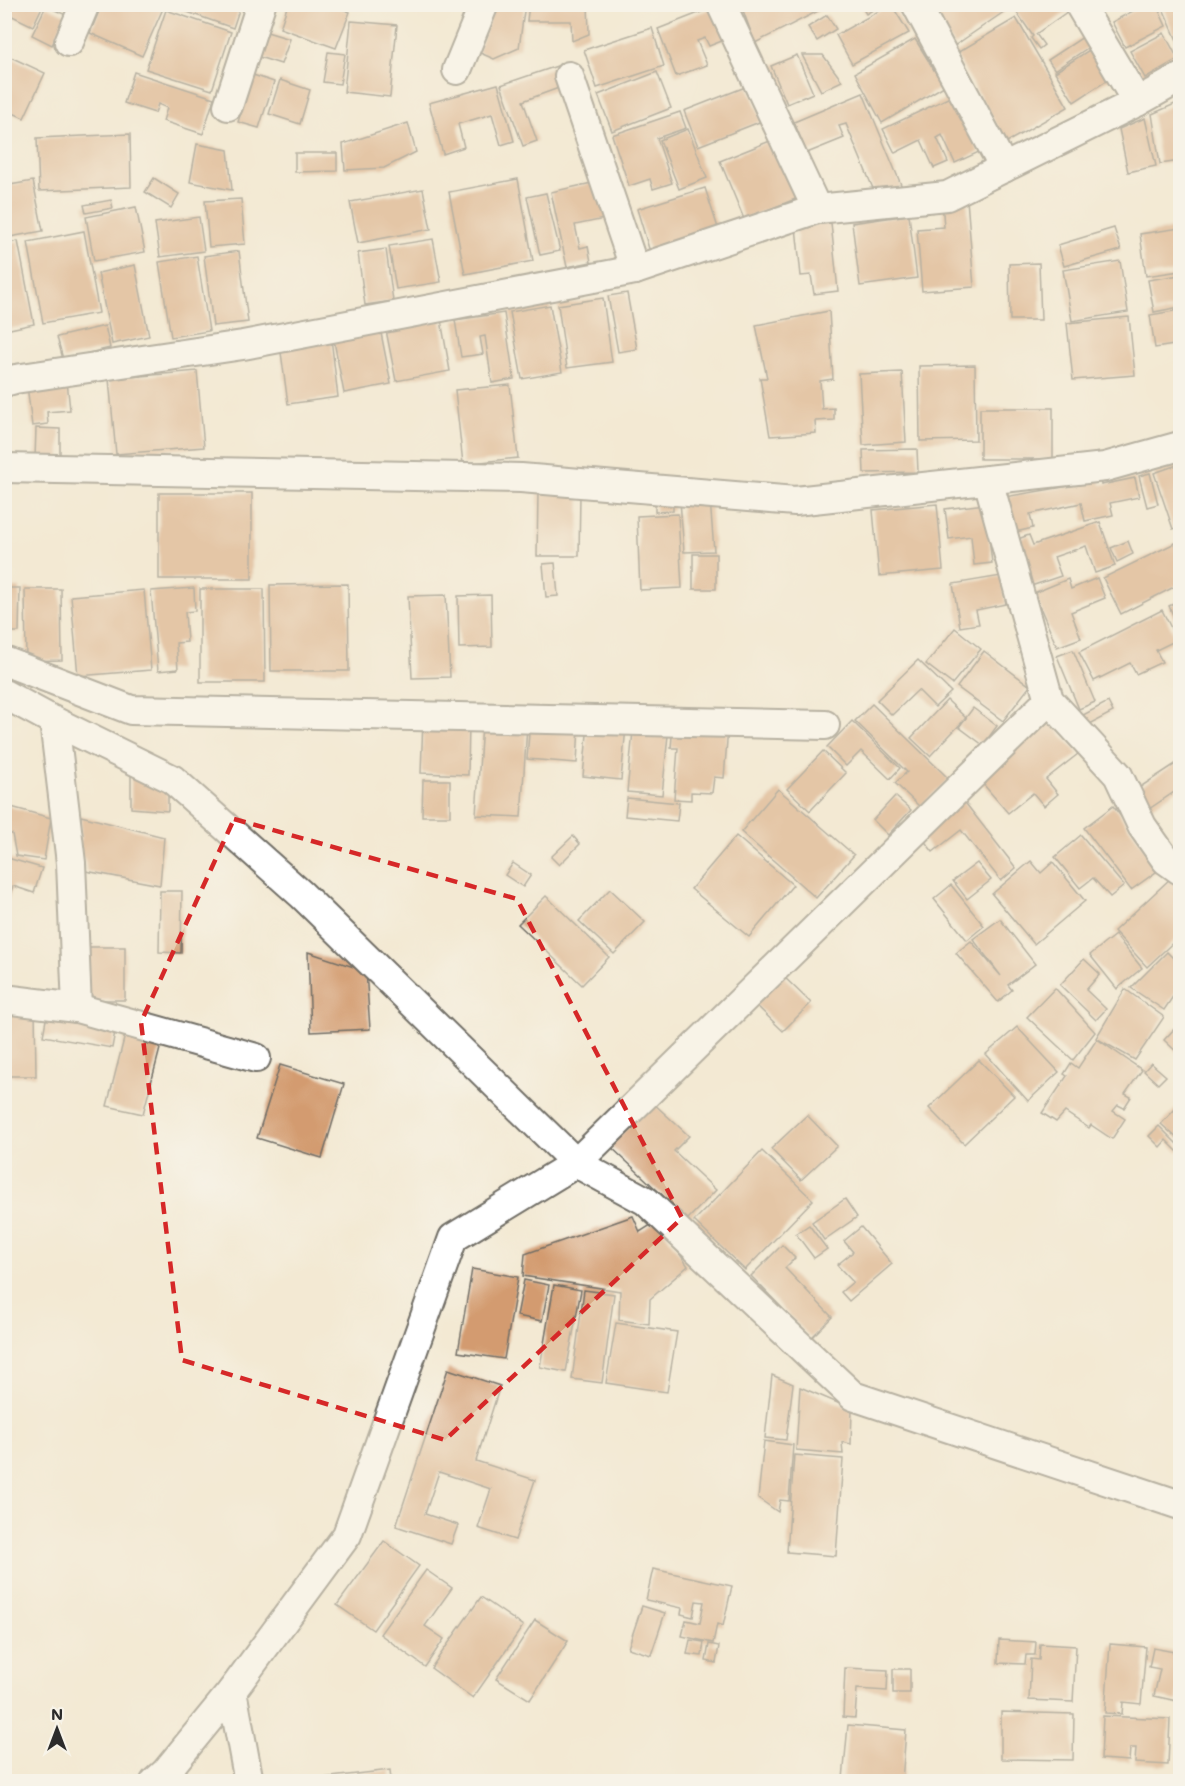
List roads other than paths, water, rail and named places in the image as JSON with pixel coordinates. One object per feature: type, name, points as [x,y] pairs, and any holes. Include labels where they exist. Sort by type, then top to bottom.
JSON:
[{"type":"street","points":[[69,42],[85,4]]},
{"type":"street","points":[[228,106],[261,4]]},
{"type":"street","points":[[457,70],[484,4]]},
{"type":"street","points":[[721,4],[817,209]]},
{"type":"street","points":[[916,4],[1004,168]]},
{"type":"street","points":[[1079,4],[1137,102]]},
{"type":"street","points":[[569,76],[635,270]]},
{"type":"street","points":[[4,382],[243,345],[635,270],[817,209],[947,196],[1137,102],[1180,78]]},
{"type":"street","points":[[4,468],[521,478],[795,501],[1105,467],[1180,446]]},
{"type":"street","points":[[988,480],[1049,700],[1118,775],[1142,826],[1166,860],[1180,870]]},
{"type":"street","points":[[4,661],[130,710],[825,725]]},
{"type":"street","points":[[4,694],[54,722],[172,779],[302,895],[576,1163],[645,1201],[853,1396],[1180,1505]]},
{"type":"street","points":[[155,1782],[165,1773],[232,1690],[347,1535],[453,1238],[576,1163],[1049,700]]},
{"type":"street","points":[[124,755],[130,710]]},
{"type":"street","points":[[54,722],[71,863],[76,1008]]},
{"type":"street","points":[[4,999],[76,1008],[256,1058]]},
{"type":"street","points":[[232,1690],[249,1782]]}]
